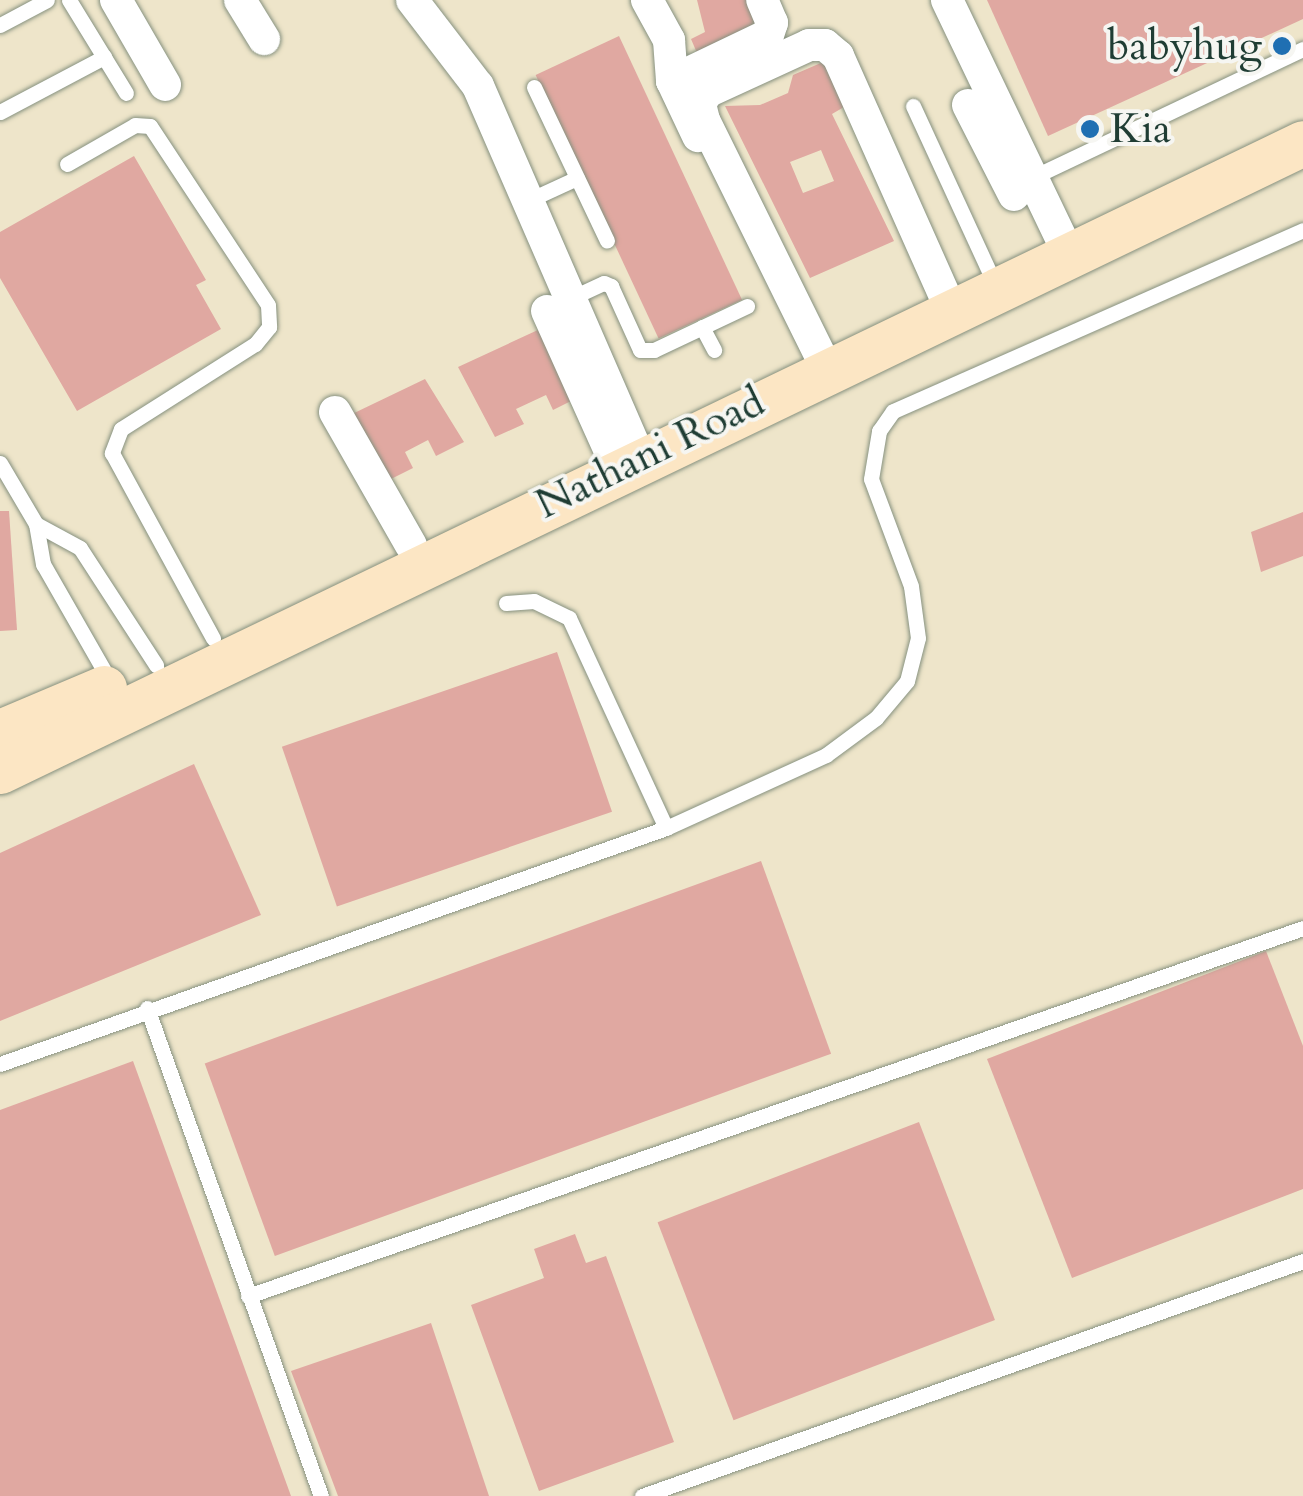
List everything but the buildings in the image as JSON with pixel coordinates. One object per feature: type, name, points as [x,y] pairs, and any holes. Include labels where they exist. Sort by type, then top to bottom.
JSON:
[{"type":"street","points":[[116,0],[165,85]]},
{"type":"street","points":[[240,0],[264,39]]},
{"type":"street","points":[[412,0],[478,86],[527,201],[550,310],[624,455]]},
{"type":"street","points":[[648,0],[669,40],[672,81],[814,357]]},
{"type":"street","points":[[672,81],[768,35],[772,23],[762,0]]},
{"type":"street","points":[[947,0],[1030,179],[1054,250]]},
{"type":"street","points":[[814,357],[704,120],[700,104],[707,92],[809,45],[825,45],[838,56],[945,296]]},
{"type":"street","points":[[968,105],[1054,250]]},
{"type":"street","name":"Nathani Road","points":[[0,732],[402,557],[993,280],[1303,112]]},
{"type":"street","name":"Nathani Road","points":[[1054,250],[1303,143]]},
{"type":"street","name":"Nathani Road","points":[[624,455],[814,357],[945,296],[993,280]]},
{"type":"street","points":[[335,412],[402,557]]},
{"type":"street","name":"Nathani Road","points":[[0,771],[402,557]]},
{"type":"lane","points":[[0,25],[47,0]]},
{"type":"lane","points":[[69,0],[126,93]]},
{"type":"lane","points":[[1030,179],[1303,48]]},
{"type":"lane","points":[[0,112],[104,56]]},
{"type":"lane","points":[[534,87],[607,241]]},
{"type":"lane","points":[[914,106],[993,280]]},
{"type":"lane","points":[[67,164],[135,125],[150,126],[268,305],[269,327],[256,344],[121,429],[112,454],[213,638]]},
{"type":"lane","points":[[527,201],[577,178]]},
{"type":"lane","points":[[0,1064],[147,1008],[666,828],[826,756],[876,718],[907,680],[918,638],[911,586],[872,479],[876,442],[893,411],[1303,230]]},
{"type":"lane","points":[[550,310],[604,282],[612,286],[640,350],[748,306]]},
{"type":"lane","points":[[702,327],[714,350]]},
{"type":"lane","points":[[0,463],[36,524],[44,564],[112,684]]},
{"type":"lane","points":[[36,524],[80,548],[156,664]]},
{"type":"lane","points":[[506,603],[534,600],[569,618],[666,828]]},
{"type":"lane","points":[[248,1296],[1303,928]]},
{"type":"lane","points":[[147,1008],[320,1496]]},
{"type":"lane","points":[[642,1496],[1303,1262]]},
{"type":"place","name":"babyhug","points":[[1282,46]]},
{"type":"place","name":"Kia","points":[[1090,129]]}]
